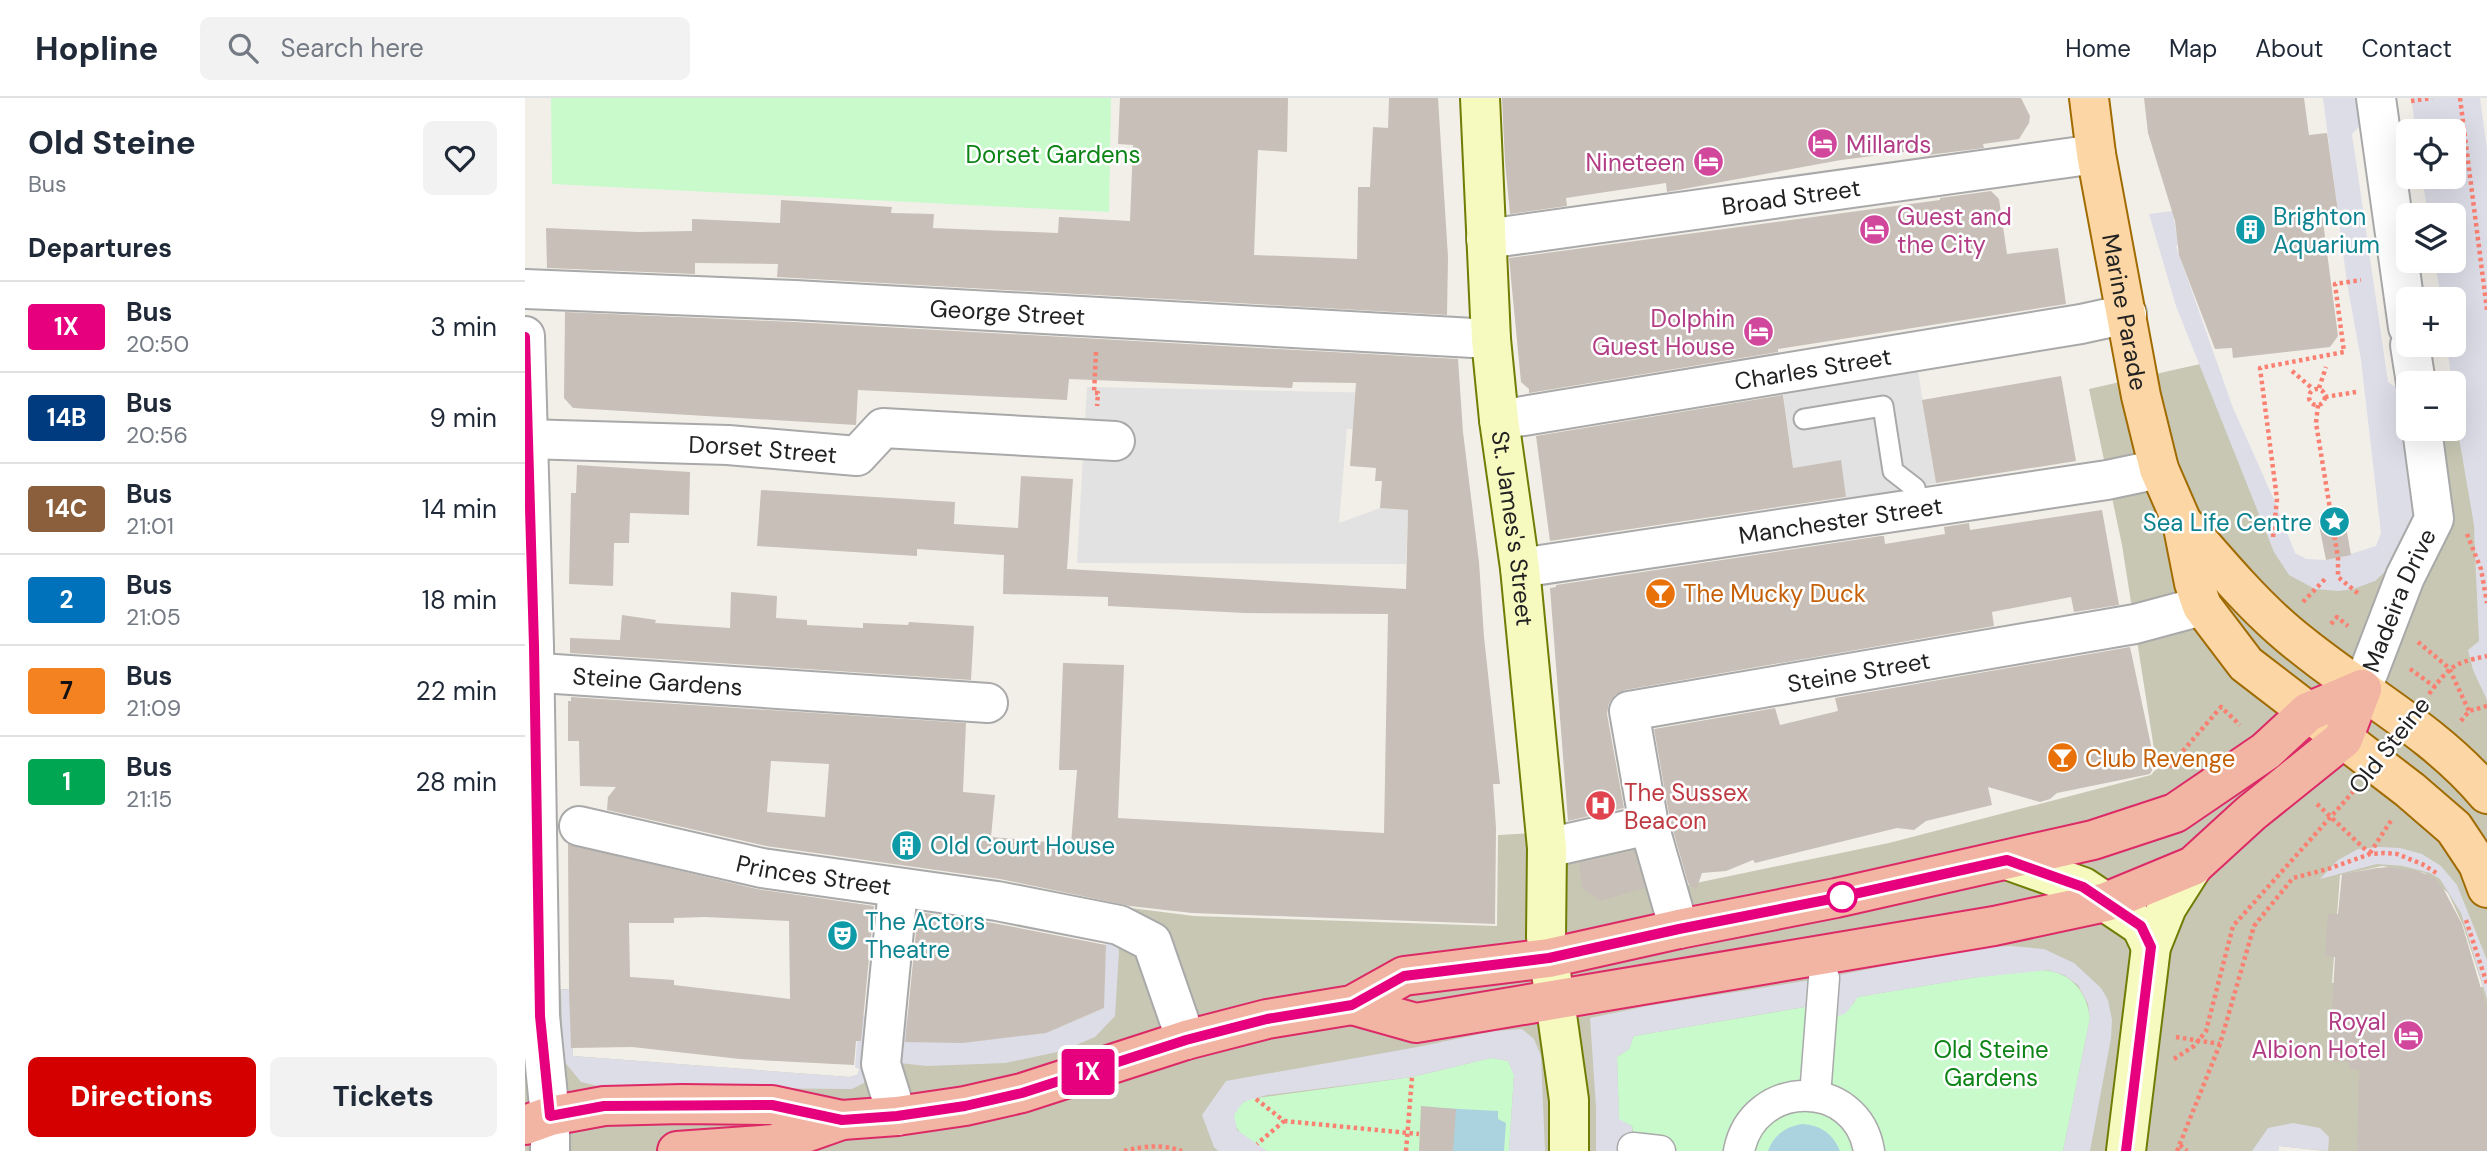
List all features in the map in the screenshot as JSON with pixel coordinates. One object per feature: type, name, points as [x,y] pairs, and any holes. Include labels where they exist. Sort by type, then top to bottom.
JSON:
[{"type":"highway","points":[[677,1151],[774,1144],[842,1120],[897,1116],[965,1106],[1022,1093],[1186,1040],[1267,1019],[1352,1005],[1404,976],[1549,958],[1836,898],[2093,840],[2175,813],[2266,751],[2308,712],[2362,689]]},
{"type":"highway","name":"Old Steine","points":[[1352,1005],[1416,1023],[1994,926],[2106,902],[2193,866],[2271,796],[2343,739],[2362,689]]},
{"type":"highway","points":[[542,1131],[604,1106],[772,1105],[842,1120]]},
{"type":"main road","name":"St. James's Street","points":[[1480,98],[1491,339],[1499,420],[1520,568],[1547,848],[1546,915],[1549,958]]},
{"type":"main road","name":"Marine Parade","points":[[2089,98],[2096,155],[2141,396],[2159,469],[2182,522],[2194,583],[2202,606],[2246,664],[2375,763],[2454,828],[2478,864],[2475,899]]},
{"type":"main road","name":"Marine Parade","points":[[2182,522],[2280,627],[2407,722],[2465,770],[2487,794]]},
{"type":"main road","points":[[2007,860],[2083,887],[2141,926],[2151,947]]},
{"type":"main road","name":"Old Steine","points":[[2126,1151],[2151,947],[2167,906],[2193,866]]},
{"type":"main road","points":[[1549,958],[1569,1100],[1569,1151]]},
{"type":"street","points":[[2376,98],[2402,287]]},
{"type":"street","name":"Broad Street","points":[[1486,239],[2096,155]]},
{"type":"street","name":"George Street","points":[[525,289],[823,302],[1491,339]]},
{"type":"street","name":"Charles Street","points":[[1499,420],[2127,314]]},
{"type":"street","points":[[525,336],[530,673],[542,1131]]},
{"type":"street","name":"Dorset Street","points":[[526,439],[728,445],[857,456],[883,428],[1115,441]]},
{"type":"street","name":"Madeira Drive","points":[[2362,689],[2405,577],[2434,519],[2424,441]]},
{"type":"street","name":"Manchester Street","points":[[1520,568],[2107,480],[2159,469]]},
{"type":"street","name":"Steine Street","points":[[1679,929],[1649,825],[1629,711],[2136,624],[2202,606]]},
{"type":"street","name":"Steine Gardens","points":[[530,673],[988,703]]},
{"type":"street","points":[[1547,848],[1649,825]]},
{"type":"street","name":"Princes Street","points":[[579,826],[762,868],[997,901],[1119,925],[1152,942],[1186,1040]]},
{"type":"street","points":[[897,1116],[881,1064],[898,888]]},
{"type":"street","points":[[1815,1096],[1824,978]]},
{"type":"street","points":[[1739,1151],[1746,1130],[1766,1107],[1784,1098],[1815,1096],[1836,1103],[1853,1116],[1865,1135],[1869,1151]]},
{"type":"lane","points":[[1804,419],[1884,407],[1893,471],[1915,488],[1920,507]]},
{"type":"path","points":[[2460,98],[2487,310]]},
{"type":"path","points":[[2273,537],[2277,499],[2260,368],[2344,352],[2335,284],[2361,280]]},
{"type":"path","points":[[2325,397],[2318,405],[2314,405],[2309,399],[2309,393],[2316,389],[2326,367]]},
{"type":"path","points":[[2292,371],[2325,397]]},
{"type":"path","points":[[2325,397],[2355,392]]},
{"type":"path","points":[[2318,405],[2316,423],[2338,558],[2338,576]]},
{"type":"path","name":"Old Steine","points":[[2407,722],[2449,668],[2461,662],[2487,656]]},
{"type":"path","name":"Old Steine","points":[[2136,1074],[2181,1056],[2194,1046],[2206,1031],[2233,926],[2332,818],[2375,763]]},
{"type":"path","points":[[2177,1151],[2220,1044],[2254,926],[2293,878],[2370,854],[2384,853],[2397,854],[2422,864],[2443,878]]},
{"type":"path","points":[[2475,899],[2487,984]]},
{"type":"path","points":[[1406,1151],[1412,1077]]},
{"type":"path","points":[[1256,1099],[1284,1121],[1419,1134]]},
{"type":"path","points":[[1257,1144],[1284,1121]]},
{"type":"path","points":[[2180,1144],[2187,1151]]},
{"type":"path","points":[[1123,1151],[1144,1146],[1170,1147],[1182,1151]]},
{"type":"shaded area","points":[[2323,98],[2358,98],[2366,120],[2352,134],[2388,382],[2396,387],[2396,441],[2409,441],[2416,507],[2393,564],[2375,581],[2339,591],[2315,589],[2289,575],[2274,552],[2176,306],[2149,214],[2173,211],[2176,246],[2233,408],[2295,553],[2306,559],[2338,558],[2376,546],[2381,533],[2361,360],[2347,283]]},
{"type":"shaded area","points":[[2411,98],[2480,98],[2487,149],[2487,700],[2473,670],[2468,650],[2479,641],[2474,525],[2460,441],[2466,441],[2466,371],[2450,371],[2449,357],[2466,357],[2466,287],[2439,287],[2437,273],[2466,273],[2466,203],[2426,203],[2424,189],[2466,189],[2466,119],[2414,119]]},
{"type":"shaded area","points":[[2209,362],[2285,548],[2319,574],[2372,567],[2395,526],[2388,443],[2466,441],[2466,430],[2484,427],[2487,453],[2487,1151],[2325,1151],[2279,1146],[2278,1151],[525,1151],[525,992],[569,989],[573,1056],[849,1077],[857,1075],[860,1069],[855,1067],[962,1043],[1046,1033],[1103,1009],[1108,931],[1091,903],[1194,916],[1497,926],[1498,835],[1558,832],[1658,811],[1677,887],[1889,843],[2151,775],[2157,768],[2122,545],[2089,389]],"holes":[[[2382,866],[2425,873],[2448,893],[2463,925],[2483,987],[2332,983],[2340,875]]]},
{"type":"shaded area","points":[[1917,365],[1936,483],[1847,502],[1840,460],[1793,468],[1782,384]]},
{"type":"shaded area","points":[[1087,387],[1388,393],[1386,430],[1347,429],[1339,523],[1380,508],[1408,510],[1406,564],[1077,563]]},
{"type":"shaded area","points":[[2400,848],[2422,854],[2441,866],[2457,885],[2487,960],[2487,999],[2461,913],[2440,879],[2430,873],[2403,866],[2377,864],[2320,879],[2338,860],[2358,849]]},
{"type":"shaded area","points":[[1106,939],[1116,940],[1119,951],[1115,1016],[1095,1037],[1062,1051],[1005,1063],[927,1066],[899,1063],[895,1017],[909,1019],[962,1043],[1046,1033],[1103,1009]]},
{"type":"shaded area","points":[[2011,946],[2044,949],[2074,963],[2101,988],[2108,1000],[2112,1020],[2111,1038],[2090,1151],[2063,1151],[2090,1018],[2088,1004],[2078,985],[2064,975],[2048,970],[1971,978],[1858,997],[1846,1013],[1828,1020],[1804,1007],[1634,1036],[1629,1049],[1617,1057],[1619,1119],[1632,1126],[1634,1151],[1596,1151],[1590,1018],[1647,1006],[1824,978],[1974,948]]},
{"type":"shaded area","points":[[569,989],[573,1056],[849,1077],[857,1075],[860,1069],[855,1067],[859,1015],[871,1016],[864,1083],[852,1089],[602,1087],[581,1082],[563,1060],[561,990]]},
{"type":"shaded area","points":[[1522,1029],[1534,1039],[1541,1056],[1545,1151],[1509,1151],[1514,1075],[1508,1061],[1491,1058],[1412,1077],[1267,1095],[1243,1102],[1234,1115],[1237,1130],[1267,1151],[1218,1151],[1202,1115],[1226,1081],[1495,1031]]},
{"type":"shaded area","points":[[2293,1123],[2320,1128],[2329,1137],[2328,1151],[2279,1146],[2278,1151],[2252,1151],[2268,1128]]},
{"type":"green space","name":"Dorset Gardens","points":[[551,98],[1111,98],[1109,212],[552,184]]},
{"type":"green space","name":"Old Steine Gardens","points":[[2038,970],[2059,973],[2074,983],[2085,998],[2090,1018],[2063,1151],[1637,1151],[1632,1126],[1619,1120],[1617,1057],[1629,1049],[1634,1036],[1805,1007],[1809,1012],[1833,1019],[1854,1003],[1857,997]]},
{"type":"green space","points":[[1491,1058],[1508,1061],[1514,1075],[1509,1151],[1267,1151],[1241,1133],[1234,1121],[1237,1108],[1250,1099],[1412,1077]]},
{"type":"water","points":[[1440,1108],[1498,1111],[1498,1119],[1506,1123],[1504,1151],[1437,1151]]},
{"type":"water","points":[[1802,1124],[1815,1126],[1826,1132],[1840,1151],[1768,1151],[1773,1140],[1781,1133]]},
{"type":"building","points":[[1120,98],[1288,98],[1287,152],[1258,150],[1254,255],[1357,259],[1358,187],[1370,187],[1373,127],[1388,128],[1389,98],[1438,98],[1448,257],[1447,315],[777,277],[778,264],[695,263],[695,274],[547,268],[546,228],[638,232],[692,231],[692,219],[780,223],[781,200],[892,207],[891,213],[934,214],[933,228],[1058,233],[1059,217],[1130,221],[1133,145],[1118,144]]},
{"type":"building","points":[[1502,98],[2021,98],[2030,116],[2029,123],[2019,139],[1983,144],[1984,148],[1928,155],[1927,149],[1841,160],[1667,192],[1666,183],[1566,198],[1567,206],[1510,214]]},
{"type":"building","name":"Brighton Aquarium","points":[[2144,98],[2304,98],[2309,135],[2327,133],[2338,212],[2322,214],[2338,336],[2330,347],[2233,358],[2232,348],[2215,349],[2179,255],[2175,221],[2148,133]]},
{"type":"building","points":[[1991,191],[1999,199],[2007,254],[2058,248],[2066,304],[1778,349],[1778,352],[1529,393],[1529,389],[1521,382],[1509,258]]},
{"type":"building","points":[[565,312],[1458,359],[1463,432],[1479,562],[1500,784],[1493,784],[1496,828],[1495,924],[1192,913],[1130,906],[1000,879],[766,846],[607,810],[608,797],[616,787],[580,786],[579,741],[568,741],[568,701],[571,701],[571,697],[966,723],[963,792],[995,795],[991,837],[1071,844],[1077,770],[1059,770],[1063,663],[1124,665],[1118,818],[1384,833],[1388,614],[1245,613],[1108,606],[1108,597],[1003,594],[1004,555],[917,549],[917,556],[757,546],[761,490],[955,502],[954,524],[1018,528],[1021,476],[1073,479],[1067,569],[1406,589],[1408,510],[1380,508],[1382,481],[1375,481],[1376,468],[1350,466],[1356,383],[1293,382],[1292,388],[1069,379],[1067,400],[858,390],[856,425],[573,408],[564,398]],"holes":[[[771,761],[829,764],[825,817],[767,812]]]},
{"type":"building","points":[[2061,376],[2076,461],[1936,483],[1922,400]]},
{"type":"building","points":[[1783,395],[1793,468],[1841,460],[1846,497],[1550,541],[1536,436]]},
{"type":"building","points":[[577,465],[690,472],[689,515],[630,513],[629,543],[614,543],[613,586],[569,584],[571,493],[576,493]]},
{"type":"building","points":[[2102,510],[2119,605],[2074,612],[2071,597],[1992,612],[1994,626],[1625,690],[1615,695],[1609,703],[1607,714],[1624,808],[1568,821],[1550,588],[1881,536],[1884,536],[1885,544],[1945,534],[1944,527],[1969,523],[1970,530]]},
{"type":"building","points":[[2344,515],[2351,555],[2326,560],[2318,520]]},
{"type":"building","points":[[731,592],[777,596],[776,618],[807,620],[807,625],[863,628],[863,623],[908,625],[909,622],[974,626],[971,680],[570,653],[570,638],[620,640],[622,615],[656,620],[655,623],[730,628]]},
{"type":"building","points":[[2130,647],[2155,764],[2150,774],[2057,793],[2040,802],[1988,787],[1992,805],[1926,821],[1914,830],[1897,828],[1755,863],[1753,860],[1726,871],[1702,873],[1696,890],[1688,883],[1670,820],[1654,729],[1775,708],[1780,725],[1838,711],[1835,698]]},
{"type":"building","points":[[568,844],[757,889],[874,906],[861,1041],[856,1041],[854,1065],[740,1059],[632,1047],[571,1048]],"holes":[[[705,917],[789,921],[790,999],[674,985],[674,980],[630,977],[629,923],[674,923],[674,918]]]},
{"type":"building","points":[[1634,851],[1645,888],[1600,901],[1582,888],[1579,863]]},
{"type":"building","name":"Royal Albion Hotel","points":[[2390,867],[2434,877],[2462,924],[2487,1009],[2487,1151],[2357,1151],[2359,1070],[2350,1069],[2349,1062],[2329,1061],[2335,957],[2325,956],[2328,914],[2338,914],[2342,874]]},
{"type":"building","points":[[918,912],[993,923],[1106,945],[1104,1008],[1046,1033],[962,1043],[905,1042]]},
{"type":"building","points":[[1421,1106],[1456,1109],[1453,1151],[1419,1151]]},
{"type":"bus line","name":"1X","points":[[525,337],[534,646],[540,1016],[550,1116],[604,1106],[772,1105],[842,1120],[897,1116],[965,1106],[1022,1093],[1186,1040],[1267,1019],[1352,1005],[1404,976],[1549,958],[2007,860],[2083,887],[2141,926],[2151,947],[2126,1151]]},
{"type":"place","name":"Millards","points":[[1823,144]]},
{"type":"place","name":"Nineteen","points":[[1708,162]]},
{"type":"place","name":"Guest and the City","points":[[1874,230]]},
{"type":"place","name":"Brighton Aquarium","points":[[2250,230]]},
{"type":"place","name":"Dolphin Guest House","points":[[1758,332]]},
{"type":"place","name":"Sea Life Centre","points":[[2335,522]]},
{"type":"place","name":"The Mucky Duck","points":[[1660,593]]},
{"type":"place","name":"Club Revenge","points":[[2062,758]]},
{"type":"place","name":"The Sussex Beacon","points":[[1601,806]]},
{"type":"place","name":"Old Court House","points":[[907,845]]},
{"type":"place","name":"The Actors Theatre","points":[[842,935]]},
{"type":"place","name":"Royal Albion Hotel","points":[[2409,1035]]}]
